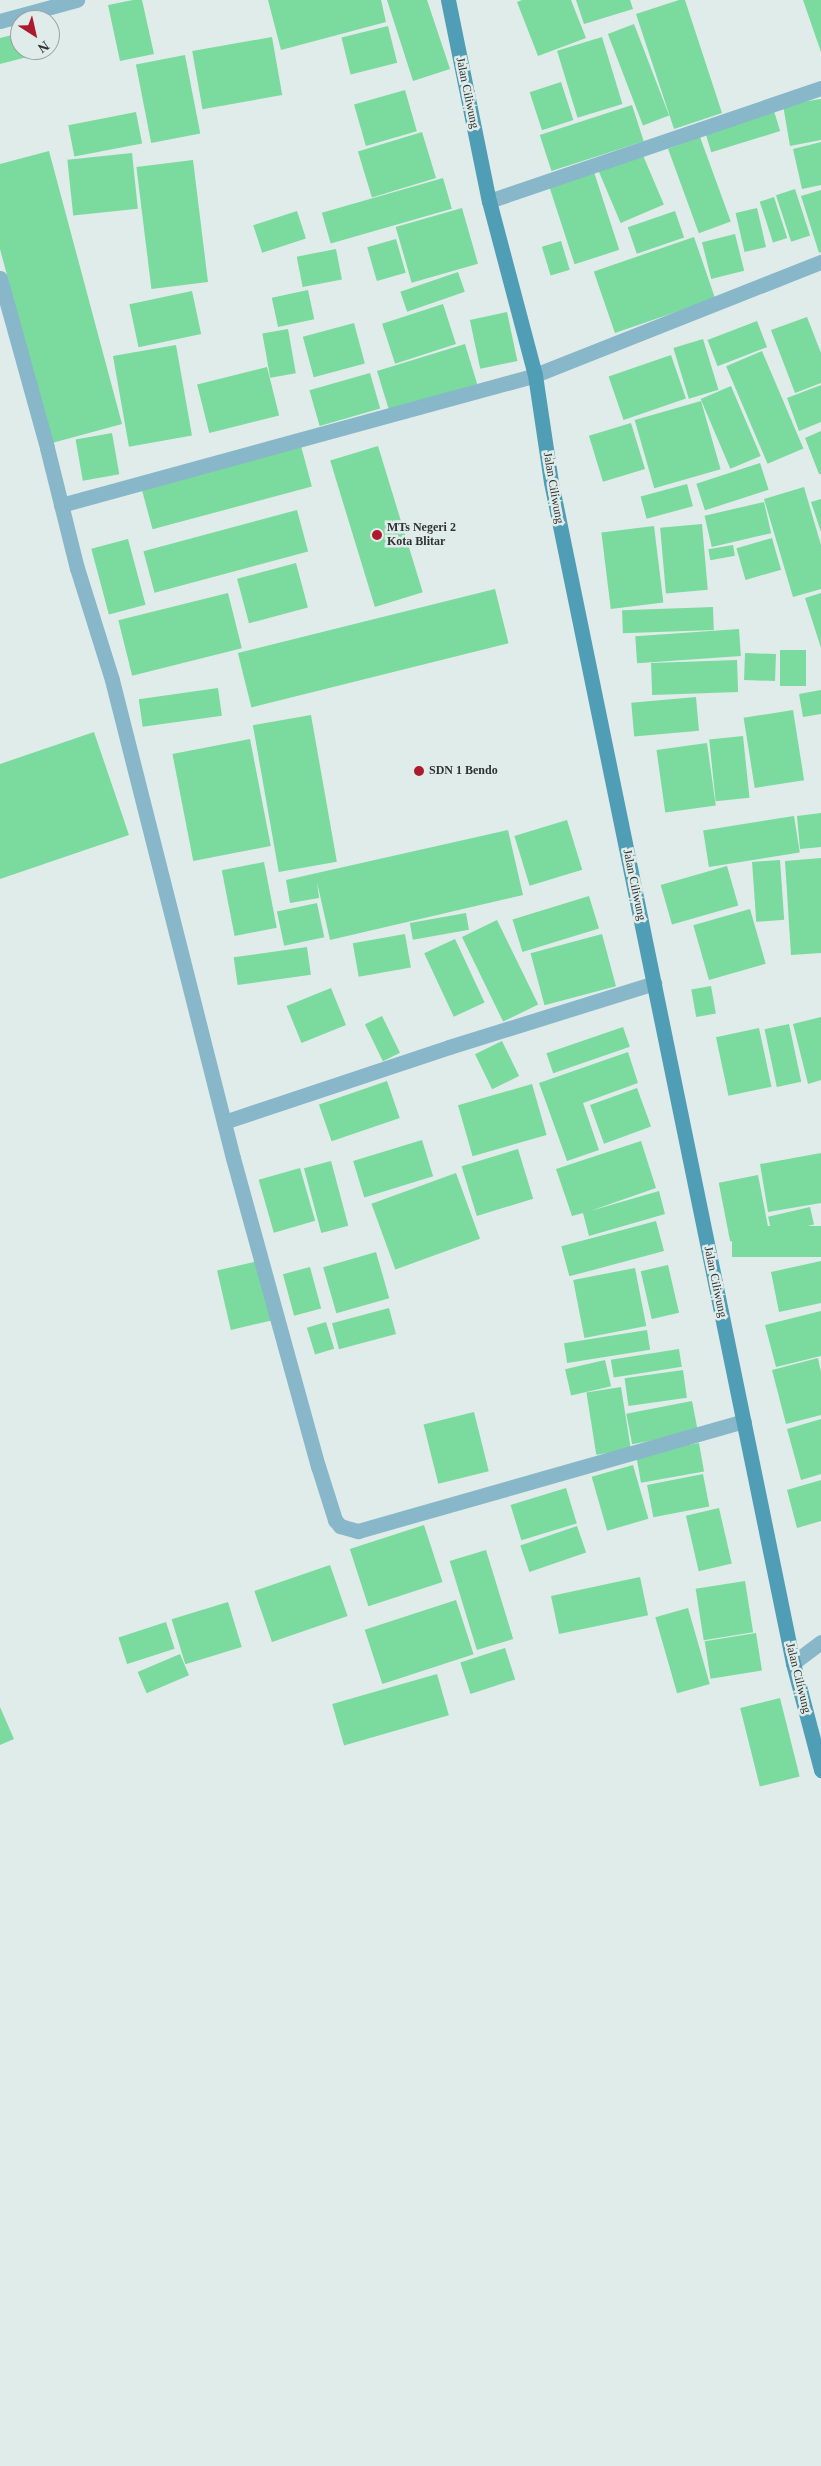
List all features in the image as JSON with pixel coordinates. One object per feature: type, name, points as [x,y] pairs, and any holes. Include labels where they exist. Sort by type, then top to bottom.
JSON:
[{"type":"main road","name":"Jalan Ciliwung","points":[[448,0],[489,201],[535,375],[551,482],[793,1663],[821,1770]]},
{"type":"street","points":[[0,21],[77,0]]},
{"type":"street","points":[[489,201],[821,88]]},
{"type":"street","points":[[61,505],[535,375],[821,262]]},
{"type":"street","points":[[0,278],[77,568],[112,680],[224,1122],[318,1466],[335,1520],[340,1526],[358,1531],[744,1421]]},
{"type":"street","points":[[224,1122],[448,1047],[654,983]]},
{"type":"street","points":[[793,1663],[821,1642]]},
{"type":"building","points":[[142,0],[154,54],[120,61],[108,5]]},
{"type":"building","points":[[268,0],[381,0],[386,22],[281,50]]},
{"type":"building","points":[[387,0],[427,0],[450,69],[413,81]]},
{"type":"building","points":[[522,0],[571,0],[586,38],[538,56],[517,2]]},
{"type":"building","points":[[576,0],[630,0],[633,9],[584,24]]},
{"type":"building","points":[[679,0],[685,0],[722,113],[674,129],[636,14]]},
{"type":"building","points":[[803,0],[821,0],[821,52]]},
{"type":"building","points":[[634,24],[669,115],[643,126],[608,34]]},
{"type":"building","points":[[388,26],[397,63],[351,74],[341,38]]},
{"type":"building","points":[[10,36],[10,60],[16,60],[0,64],[0,38]]},
{"type":"building","points":[[272,37],[282,95],[202,109],[192,51]]},
{"type":"building","points":[[602,37],[622,104],[578,118],[557,51]]},
{"type":"building","points":[[185,55],[200,134],[151,143],[136,65]]},
{"type":"building","points":[[561,82],[573,120],[542,130],[530,92]]},
{"type":"building","points":[[405,90],[417,131],[366,146],[354,105]]},
{"type":"building","points":[[821,99],[821,140],[790,146],[783,105]]},
{"type":"building","points":[[632,105],[644,141],[551,171],[540,135]]},
{"type":"building","points":[[774,111],[780,131],[711,152],[705,132]]},
{"type":"building","points":[[136,112],[142,143],[74,157],[68,125]]},
{"type":"building","points":[[422,132],[436,178],[372,197],[358,152]]},
{"type":"building","points":[[700,137],[731,222],[699,233],[668,149]]},
{"type":"building","points":[[821,142],[821,185],[802,189],[793,149]]},
{"type":"building","points":[[49,151],[122,424],[52,443],[0,249],[0,164]]},
{"type":"building","points":[[132,153],[138,209],[73,215],[67,160]]},
{"type":"building","points":[[642,153],[664,205],[621,223],[599,171]]},
{"type":"building","points":[[193,160],[208,282],[151,289],[136,167]]},
{"type":"building","points":[[593,169],[619,250],[575,264],[548,184]]},
{"type":"building","points":[[443,178],[452,209],[331,243],[322,213]]},
{"type":"building","points":[[795,189],[810,236],[791,242],[776,195]]},
{"type":"building","points":[[821,190],[821,252],[819,253],[801,196]]},
{"type":"building","points":[[774,197],[787,238],[773,243],[760,202]]},
{"type":"building","points":[[462,208],[478,264],[412,283],[396,227]]},
{"type":"building","points":[[757,208],[766,247],[745,252],[736,213]]},
{"type":"building","points":[[297,211],[306,239],[262,253],[253,225]]},
{"type":"building","points":[[675,211],[684,237],[637,254],[628,227]]},
{"type":"building","points":[[735,234],[744,271],[711,279],[702,242]]},
{"type":"building","points":[[694,237],[715,298],[615,333],[594,272]]},
{"type":"building","points":[[396,239],[406,273],[377,281],[367,247]]},
{"type":"building","points":[[561,241],[570,270],[551,276],[542,247]]},
{"type":"building","points":[[336,249],[342,279],[303,287],[297,257]]},
{"type":"building","points":[[458,272],[465,292],[407,312],[400,292]]},
{"type":"building","points":[[308,290],[314,319],[278,327],[272,298]]},
{"type":"building","points":[[192,291],[201,334],[139,347],[129,304]]},
{"type":"building","points":[[443,304],[456,344],[395,364],[382,324]]},
{"type":"building","points":[[507,312],[517,361],[480,369],[470,320]]},
{"type":"building","points":[[807,317],[821,353],[821,383],[795,393],[771,330]]},
{"type":"building","points":[[757,321],[767,347],[718,366],[708,340]]},
{"type":"building","points":[[354,323],[365,364],[314,377],[303,337]]},
{"type":"building","points":[[288,329],[296,373],[270,378],[262,334]]},
{"type":"building","points":[[703,339],[718,390],[689,399],[673,348]]},
{"type":"building","points":[[465,344],[477,384],[389,411],[377,371]]},
{"type":"building","points":[[176,345],[192,436],[129,447],[113,356]]},
{"type":"building","points":[[762,351],[803,449],[768,464],[726,366]]},
{"type":"building","points":[[671,355],[686,398],[624,420],[609,376]]},
{"type":"building","points":[[267,367],[279,416],[209,433],[197,384]]},
{"type":"building","points":[[370,373],[380,409],[320,426],[309,390]]},
{"type":"building","points":[[821,385],[821,422],[799,431],[787,398]]},
{"type":"building","points":[[731,386],[761,456],[730,469],[701,399]]},
{"type":"building","points":[[701,401],[721,469],[654,488],[635,420]]},
{"type":"building","points":[[631,423],[645,469],[603,482],[589,436]]},
{"type":"building","points":[[821,431],[821,474],[819,474],[805,438]]},
{"type":"building","points":[[112,433],[119,474],[83,481],[76,439]]},
{"type":"building","points":[[301,446],[312,487],[152,529],[142,489]]},
{"type":"building","points":[[378,446],[423,592],[375,607],[330,461]]},
{"type":"building","points":[[760,463],[769,490],[705,510],[696,484]]},
{"type":"building","points":[[687,484],[693,506],[647,519],[641,496]]},
{"type":"building","points":[[804,487],[821,545],[821,589],[793,597],[764,499]]},
{"type":"building","points":[[821,499],[821,532],[811,502]]},
{"type":"building","points":[[764,502],[771,533],[712,547],[705,516]]},
{"type":"building","points":[[297,510],[308,552],[155,593],[143,551]]},
{"type":"building","points":[[702,524],[708,590],[666,593],[660,528]]},
{"type":"building","points":[[654,526],[663,602],[611,609],[601,532]]},
{"type":"building","points":[[772,538],[781,570],[746,580],[736,548]]},
{"type":"building","points":[[128,539],[146,605],[109,615],[91,549]]},
{"type":"building","points":[[733,545],[735,556],[710,560],[708,549]]},
{"type":"building","points":[[296,563],[308,607],[249,623],[237,579]]},
{"type":"building","points":[[495,589],[509,643],[251,707],[238,653]]},
{"type":"building","points":[[228,593],[242,648],[132,676],[118,620]]},
{"type":"building","points":[[821,593],[821,648],[805,598]]},
{"type":"building","points":[[713,607],[714,630],[623,633],[622,610]]},
{"type":"building","points":[[739,629],[741,656],[637,663],[635,636]]},
{"type":"building","points":[[780,650],[806,650],[806,686],[780,686]]},
{"type":"building","points":[[745,653],[776,654],[775,681],[744,680]]},
{"type":"building","points":[[737,660],[738,692],[652,695],[651,663]]},
{"type":"building","points":[[218,688],[222,716],[143,727],[139,699]]},
{"type":"building","points":[[821,690],[821,714],[803,717],[799,694]]},
{"type":"building","points":[[696,697],[699,731],[634,737],[631,703]]},
{"type":"building","points":[[793,710],[804,780],[755,788],[744,718]]},
{"type":"building","points":[[311,715],[337,862],[279,872],[253,725]]},
{"type":"building","points":[[94,732],[129,835],[0,879],[0,764]]},
{"type":"building","points":[[743,736],[749,798],[716,801],[709,740]]},
{"type":"building","points":[[250,739],[271,846],[193,861],[172,754]]},
{"type":"building","points":[[707,743],[716,805],[665,812],[656,750]]},
{"type":"building","points":[[821,813],[821,847],[800,849],[797,816]]},
{"type":"building","points":[[794,816],[800,853],[709,867],[703,830]]},
{"type":"building","points":[[567,820],[582,870],[530,886],[514,836]]},
{"type":"building","points":[[508,830],[523,895],[330,940],[317,882],[319,898],[290,903],[286,880]]},
{"type":"building","points":[[821,858],[821,953],[791,955],[785,861]]},
{"type":"building","points":[[780,860],[784,920],[756,922],[752,862]]},
{"type":"building","points":[[264,862],[277,928],[235,936],[222,870]]},
{"type":"building","points":[[727,866],[738,905],[672,924],[661,885]]},
{"type":"building","points":[[589,896],[599,929],[522,952],[512,919]]},
{"type":"building","points":[[317,903],[324,937],[284,946],[277,912]]},
{"type":"building","points":[[750,909],[766,964],[709,980],[693,925]]},
{"type":"building","points":[[466,913],[469,930],[413,940],[410,923]]},
{"type":"building","points":[[497,920],[538,1004],[503,1022],[462,937]]},
{"type":"building","points":[[405,934],[411,967],[359,977],[353,943]]},
{"type":"building","points":[[602,934],[616,986],[544,1005],[531,953]]},
{"type":"building","points":[[455,939],[485,1002],[454,1017],[424,953]]},
{"type":"building","points":[[307,947],[311,975],[238,985],[234,957]]},
{"type":"building","points":[[711,986],[716,1014],[696,1017],[691,989]]},
{"type":"building","points":[[331,988],[346,1025],[301,1043],[286,1006]]},
{"type":"building","points":[[382,1016],[400,1053],[383,1061],[365,1024]]},
{"type":"building","points":[[821,1017],[821,1080],[808,1084],[793,1024]]},
{"type":"building","points":[[789,1024],[801,1082],[777,1087],[765,1029]]},
{"type":"building","points":[[623,1027],[630,1047],[553,1073],[546,1053]]},
{"type":"building","points":[[759,1028],[771,1087],[728,1096],[716,1037]]},
{"type":"building","points":[[502,1041],[519,1076],[492,1089],[475,1054]]},
{"type":"building","points":[[628,1052],[638,1083],[583,1103],[599,1150],[567,1161],[539,1083]]},
{"type":"building","points":[[387,1081],[400,1118],[332,1141],[319,1104]]},
{"type":"building","points":[[532,1084],[547,1135],[473,1156],[458,1105]]},
{"type":"building","points":[[637,1088],[651,1127],[604,1144],[590,1105]]},
{"type":"building","points":[[422,1140],[433,1176],[364,1197],[353,1161]]},
{"type":"building","points":[[641,1141],[656,1188],[590,1211],[659,1191],[665,1214],[589,1236],[583,1213],[572,1216],[556,1169]]},
{"type":"building","points":[[518,1149],[533,1199],[477,1216],[462,1166]]},
{"type":"building","points":[[821,1153],[821,1203],[768,1212],[760,1164]]},
{"type":"building","points":[[331,1161],[348,1226],[321,1233],[304,1168]]},
{"type":"building","points":[[300,1168],[315,1221],[274,1233],[259,1180]]},
{"type":"building","points":[[456,1173],[480,1239],[395,1270],[371,1204]]},
{"type":"building","points":[[758,1175],[769,1234],[730,1242],[719,1183]]},
{"type":"building","points":[[810,1207],[814,1225],[772,1234],[768,1217]]},
{"type":"building","points":[[656,1221],[664,1251],[569,1276],[561,1246]]},
{"type":"building","points":[[732,1226],[821,1226],[821,1257],[732,1257]]},
{"type":"building","points":[[376,1252],[389,1298],[336,1313],[323,1267]]},
{"type":"building","points":[[258,1261],[272,1320],[231,1330],[217,1270]]},
{"type":"building","points":[[821,1261],[821,1303],[779,1312],[771,1272]]},
{"type":"building","points":[[668,1265],[679,1313],[652,1319],[641,1271]]},
{"type":"building","points":[[310,1267],[321,1309],[294,1316],[283,1274]]},
{"type":"building","points":[[635,1268],[646,1326],[584,1338],[573,1280]]},
{"type":"building","points":[[389,1308],[396,1334],[339,1349],[332,1323]]},
{"type":"building","points":[[821,1311],[821,1356],[776,1367],[765,1325]]},
{"type":"building","points":[[326,1322],[334,1349],[315,1355],[307,1328]]},
{"type":"building","points":[[647,1330],[650,1350],[567,1363],[564,1343]]},
{"type":"building","points":[[679,1349],[682,1367],[614,1378],[611,1360]]},
{"type":"building","points":[[818,1358],[821,1372],[821,1415],[786,1424],[772,1370]]},
{"type":"building","points":[[605,1360],[611,1386],[571,1396],[565,1369]]},
{"type":"building","points":[[683,1370],[687,1398],[628,1406],[625,1378]]},
{"type":"building","points":[[621,1387],[631,1449],[596,1455],[586,1392]]},
{"type":"building","points":[[692,1401],[698,1431],[632,1444],[626,1414]]},
{"type":"building","points":[[474,1412],[489,1471],[438,1484],[424,1425]]},
{"type":"building","points":[[821,1419],[821,1474],[801,1480],[787,1429]]},
{"type":"building","points":[[699,1443],[704,1472],[641,1483],[636,1454]]},
{"type":"building","points":[[633,1465],[648,1519],[607,1531],[592,1477]]},
{"type":"building","points":[[703,1474],[709,1506],[653,1517],[647,1485]]},
{"type":"building","points":[[821,1480],[821,1521],[797,1528],[787,1490]]},
{"type":"building","points":[[566,1488],[577,1523],[521,1540],[511,1505]]},
{"type":"building","points":[[719,1508],[732,1564],[699,1571],[686,1516]]},
{"type":"building","points":[[424,1525],[443,1582],[368,1606],[350,1549]]},
{"type":"building","points":[[577,1526],[586,1552],[529,1572],[520,1546]]},
{"type":"building","points":[[486,1550],[513,1639],[477,1650],[450,1561]]},
{"type":"building","points":[[330,1565],[348,1616],[272,1642],[254,1591]]},
{"type":"building","points":[[640,1577],[648,1615],[559,1634],[551,1596]]},
{"type":"building","points":[[745,1581],[753,1632],[704,1640],[696,1589]]},
{"type":"building","points":[[456,1600],[474,1654],[382,1684],[365,1630]]},
{"type":"building","points":[[228,1602],[242,1647],[185,1664],[172,1619]]},
{"type":"building","points":[[688,1608],[710,1684],[677,1693],[655,1617]]},
{"type":"building","points":[[166,1622],[175,1649],[127,1664],[118,1637]]},
{"type":"building","points":[[756,1633],[762,1671],[711,1679],[705,1641]]},
{"type":"building","points":[[505,1648],[515,1679],[470,1694],[460,1663]]},
{"type":"building","points":[[180,1654],[189,1675],[147,1693],[138,1672]]},
{"type":"building","points":[[437,1674],[449,1715],[344,1745],[332,1704]]},
{"type":"building","points":[[780,1698],[800,1777],[760,1787],[740,1708]]},
{"type":"building","points":[[0,1707],[14,1739],[0,1745]]},
{"type":"place","name":"MTs Negeri 2 Kota Blitar","points":[[377,535]]},
{"type":"place","name":"SDN 1 Bendo","points":[[419,771]]}]
